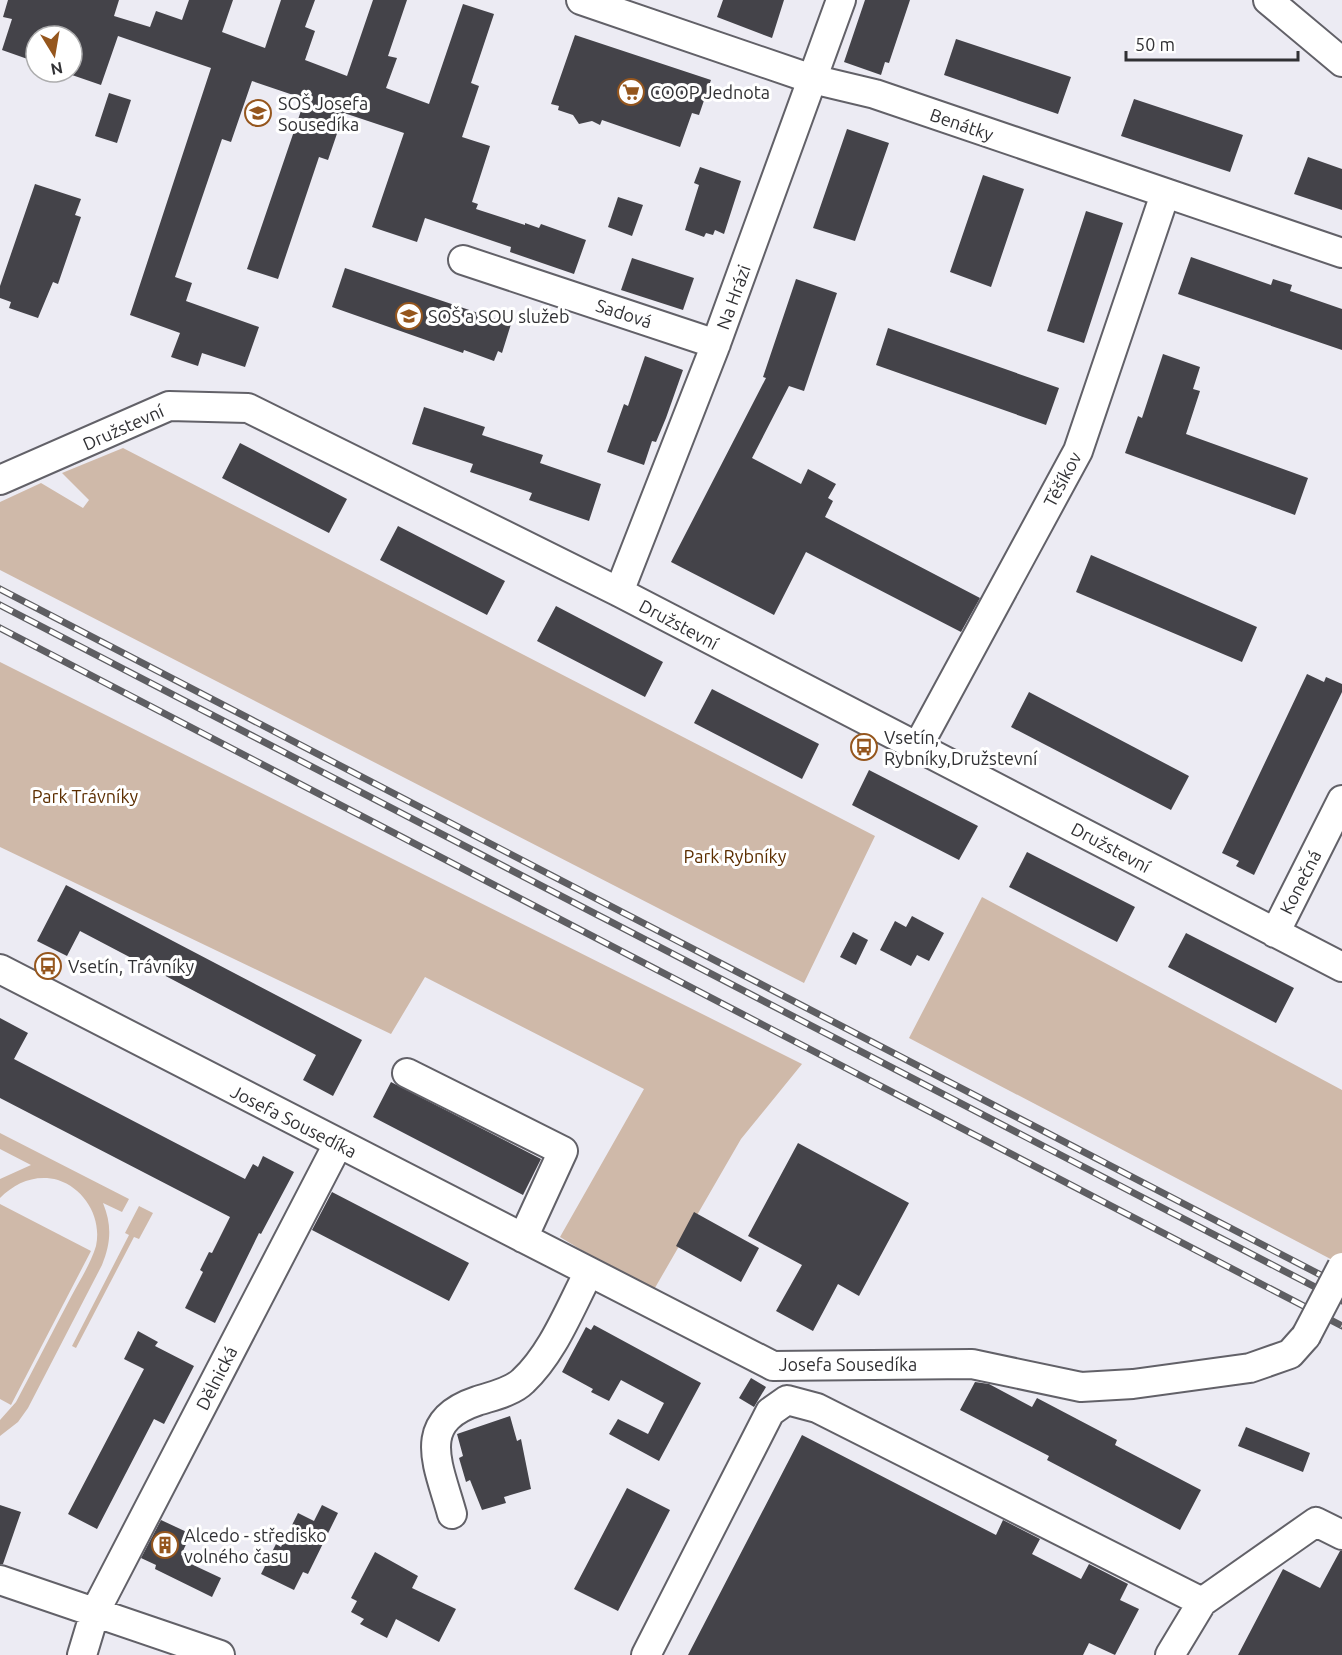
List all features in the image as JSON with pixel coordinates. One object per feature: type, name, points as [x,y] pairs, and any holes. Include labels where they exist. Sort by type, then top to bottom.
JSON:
[{"type":"street","name":"Benátky","points":[[581,0],[812,79],[875,94],[1342,253]]},
{"type":"street","name":"Na Hrázi","points":[[619,592],[716,344],[841,0]]},
{"type":"street","points":[[1268,0],[1342,62]]},
{"type":"street","name":"Těšíkov","points":[[918,746],[1078,451],[1165,194]]},
{"type":"street","name":"Sadová","points":[[463,260],[716,344]]},
{"type":"street","name":"Družstevní","points":[[0,480],[169,406],[248,408],[619,592],[1342,967]]},
{"type":"street","name":"Konečná","points":[[1275,933],[1342,800]]},
{"type":"street","name":"Josefa Sousedíka","points":[[0,969],[773,1366],[972,1364],[1081,1387],[1133,1384],[1250,1368],[1290,1354],[1306,1336],[1342,1267]]},
{"type":"street","points":[[407,1073],[563,1151],[523,1238]]},
{"type":"street","name":"Dělnická","points":[[82,1655],[95,1612],[338,1144]]},
{"type":"street","points":[[452,1514],[435,1448],[437,1430],[445,1418],[461,1408],[521,1384],[543,1359],[589,1272]]},
{"type":"street","points":[[646,1655],[770,1412],[787,1400],[817,1408],[1202,1602]]},
{"type":"street","points":[[1170,1655],[1202,1602],[1316,1521],[1342,1535]]},
{"type":"street","points":[[0,1580],[220,1655]]},
{"type":"green space","name":"Park Rybníky","points":[[123,448],[875,836],[804,983],[0,570],[0,502],[41,483],[83,508],[89,500],[62,473]]},
{"type":"green space","name":"Park Trávníky","points":[[0,662],[802,1064],[741,1139],[652,1293],[560,1237],[644,1089],[425,977],[391,1034],[0,847]]},
{"type":"green space","points":[[982,897],[1342,1090],[1342,1265],[909,1038]]},
{"type":"green space","points":[[0,1133],[129,1199],[122,1212],[103,1203],[108,1219],[109,1234],[102,1265],[28,1408],[18,1422],[0,1436],[0,1420],[16,1402],[85,1271],[96,1246],[97,1235],[94,1215],[83,1197],[68,1184],[58,1180],[42,1178],[27,1181],[0,1198],[0,1179],[31,1165],[0,1149]]},
{"type":"green space","points":[[0,1204],[91,1251],[11,1405],[0,1399]]},
{"type":"green space","points":[[139,1206],[153,1213],[139,1239],[134,1237],[76,1348],[72,1346],[129,1235],[125,1233]]},
{"type":"building","points":[[8,0],[119,0],[114,16],[150,27],[156,11],[182,20],[189,0],[233,0],[222,32],[265,48],[281,0],[315,0],[305,27],[315,31],[305,60],[347,76],[373,0],[407,0],[388,56],[397,58],[386,88],[429,104],[463,4],[494,14],[471,83],[479,86],[462,137],[490,146],[472,202],[478,204],[476,209],[525,225],[525,223],[539,228],[541,224],[586,240],[574,274],[510,252],[511,247],[425,218],[417,242],[372,227],[404,133],[344,113],[328,160],[319,157],[278,279],[247,269],[305,99],[252,81],[231,142],[222,139],[175,277],[192,283],[186,301],[259,327],[245,367],[202,353],[198,366],[171,357],[180,333],[130,315],[211,68],[118,36],[101,85],[84,79],[84,24],[24,24],[24,58],[2,50],[12,19],[3,17]]},
{"type":"building","points":[[723,0],[784,0],[772,38],[717,17]]},
{"type":"building","points":[[865,0],[910,0],[889,63],[885,62],[881,75],[844,62]]},
{"type":"building","name":"COOP Jednota","points":[[575,35],[711,80],[699,115],[692,113],[680,147],[602,120],[600,125],[592,121],[579,124],[573,115],[558,110],[559,106],[551,104]]},
{"type":"building","points":[[956,39],[1071,77],[1058,114],[944,75]]},
{"type":"building","points":[[109,93],[131,100],[117,143],[95,136]]},
{"type":"building","points":[[1134,99],[1243,135],[1230,172],[1121,136]]},
{"type":"building","points":[[847,129],[889,143],[855,241],[813,228]]},
{"type":"building","points":[[1308,157],[1342,169],[1342,210],[1294,194]]},
{"type":"building","points":[[700,167],[741,181],[724,234],[715,230],[713,235],[706,233],[704,237],[685,230],[699,185],[694,183]]},
{"type":"building","points":[[983,175],[1024,189],[991,287],[950,272]]},
{"type":"building","points":[[35,184],[81,199],[75,215],[81,217],[58,284],[53,282],[38,318],[9,308],[11,302],[0,298],[0,286]]},
{"type":"building","points":[[618,197],[643,205],[632,236],[608,227]]},
{"type":"building","points":[[1086,211],[1123,223],[1084,343],[1047,331]]},
{"type":"building","points":[[1191,257],[1271,285],[1273,279],[1292,285],[1290,291],[1342,309],[1342,350],[1178,294]]},
{"type":"building","points":[[632,258],[694,278],[683,310],[621,290]]},
{"type":"building","name":"SOŠ a SOU služeb","points":[[345,268],[511,324],[502,353],[498,351],[494,361],[464,350],[463,353],[332,307]]},
{"type":"building","points":[[796,279],[837,293],[804,391],[789,386],[752,458],[801,484],[808,469],[836,484],[828,498],[833,501],[825,517],[980,598],[961,632],[806,552],[774,615],[671,562],[766,378],[763,377]]},
{"type":"building","points":[[888,328],[1059,388],[1046,425],[876,365]]},
{"type":"building","points":[[1163,354],[1200,367],[1193,389],[1200,391],[1186,434],[1308,478],[1295,515],[1125,453],[1138,416],[1142,418]]},
{"type":"building","points":[[645,356],[683,370],[666,418],[656,442],[652,441],[644,465],[607,452],[624,404],[628,406]]},
{"type":"building","points":[[424,407],[485,427],[482,435],[543,455],[540,463],[601,484],[589,521],[529,500],[532,493],[470,472],[473,464],[412,444]]},
{"type":"building","points":[[240,443],[347,499],[329,533],[222,478]]},
{"type":"building","points":[[398,526],[505,581],[487,615],[380,560]]},
{"type":"building","points":[[1091,555],[1257,627],[1242,662],[1076,592]]},
{"type":"building","points":[[556,606],[663,662],[645,697],[537,641]]},
{"type":"building","points":[[1307,674],[1324,682],[1326,677],[1342,684],[1342,692],[1254,875],[1236,866],[1239,861],[1222,853]]},
{"type":"building","points":[[712,689],[819,744],[802,779],[694,723]]},
{"type":"building","points":[[1029,692],[1189,776],[1171,810],[1011,727]]},
{"type":"building","points":[[869,770],[978,826],[959,860],[852,805]]},
{"type":"building","points":[[1027,852],[1135,907],[1117,942],[1009,887]]},
{"type":"building","points":[[66,885],[362,1040],[333,1096],[303,1080],[316,1055],[80,931],[67,956],[37,941]]},
{"type":"building","points":[[912,916],[944,933],[929,961],[917,955],[911,966],[880,950],[895,921],[906,927]]},
{"type":"building","points":[[853,932],[868,940],[856,965],[840,957]]},
{"type":"building","points":[[1186,933],[1294,988],[1276,1023],[1168,967]]},
{"type":"building","points":[[0,1018],[28,1033],[14,1059],[245,1179],[253,1164],[258,1167],[263,1156],[294,1172],[261,1234],[259,1233],[215,1323],[185,1308],[203,1272],[200,1270],[209,1252],[212,1253],[230,1217],[0,1098]]},
{"type":"building","points":[[391,1082],[541,1159],[523,1195],[373,1117]]},
{"type":"building","points":[[798,1143],[909,1203],[859,1296],[838,1284],[813,1331],[776,1311],[802,1265],[748,1236]]},
{"type":"building","points":[[332,1192],[469,1263],[449,1301],[312,1230]]},
{"type":"building","points":[[694,1212],[759,1248],[741,1282],[676,1246]]},
{"type":"building","points":[[594,1325],[701,1383],[659,1461],[609,1434],[618,1419],[648,1434],[664,1403],[621,1380],[609,1401],[591,1392],[593,1389],[562,1372],[586,1327],[591,1330]]},
{"type":"building","points":[[138,1331],[158,1342],[155,1346],[194,1366],[164,1424],[154,1419],[97,1529],[68,1514],[144,1369],[124,1359]]},
{"type":"building","points":[[751,1378],[766,1387],[754,1407],[739,1398]]},
{"type":"building","points":[[975,1382],[989,1384],[1032,1407],[1037,1398],[1117,1440],[1115,1445],[1201,1490],[1180,1530],[1047,1460],[1049,1456],[960,1410]]},
{"type":"building","points":[[510,1416],[517,1441],[521,1439],[531,1489],[504,1497],[506,1503],[482,1510],[470,1480],[466,1482],[459,1458],[463,1456],[457,1434]]},
{"type":"building","points":[[1246,1427],[1310,1453],[1303,1472],[1238,1446]]},
{"type":"building","points":[[802,1435],[996,1535],[1003,1520],[1040,1539],[1032,1554],[1081,1579],[1089,1564],[1128,1584],[1120,1600],[1139,1609],[1115,1655],[1089,1643],[1083,1655],[688,1655]]},
{"type":"building","points":[[627,1488],[670,1510],[618,1611],[574,1589]]},
{"type":"building","points":[[0,1505],[21,1512],[3,1564],[0,1564]]},
{"type":"building","points":[[322,1505],[338,1513],[308,1574],[303,1572],[294,1590],[261,1574],[276,1544],[281,1547],[298,1513],[314,1521]]},
{"type":"building","name":"Alcedo - středisko volného času","points":[[161,1520],[191,1534],[181,1555],[191,1560],[189,1563],[221,1578],[212,1597],[155,1569],[156,1565],[141,1558]]},
{"type":"building","points":[[1342,1551],[1342,1655],[1238,1655],[1283,1569],[1320,1588]]},
{"type":"building","points":[[375,1552],[418,1576],[412,1588],[456,1609],[439,1642],[396,1619],[387,1638],[360,1624],[364,1619],[351,1612],[357,1601],[351,1598]]},
{"type":"railway","points":[[0,589],[1342,1286]]},
{"type":"railway","points":[[0,605],[1342,1301]]},
{"type":"railway","points":[[0,628],[1342,1326]]},
{"type":"place","name":"COOP Jednota","points":[[631,92]]},
{"type":"place","name":"SOŠ Josefa Sousedíka","points":[[258,113]]},
{"type":"place","name":"SOŠ a SOU služeb","points":[[409,316]]},
{"type":"place","name":"Vsetín, Rybníky,Družstevní","points":[[864,747]]},
{"type":"place","name":"Vsetín, Trávníky","points":[[48,966]]},
{"type":"place","name":"Alcedo - středisko volného času","points":[[165,1545]]}]
